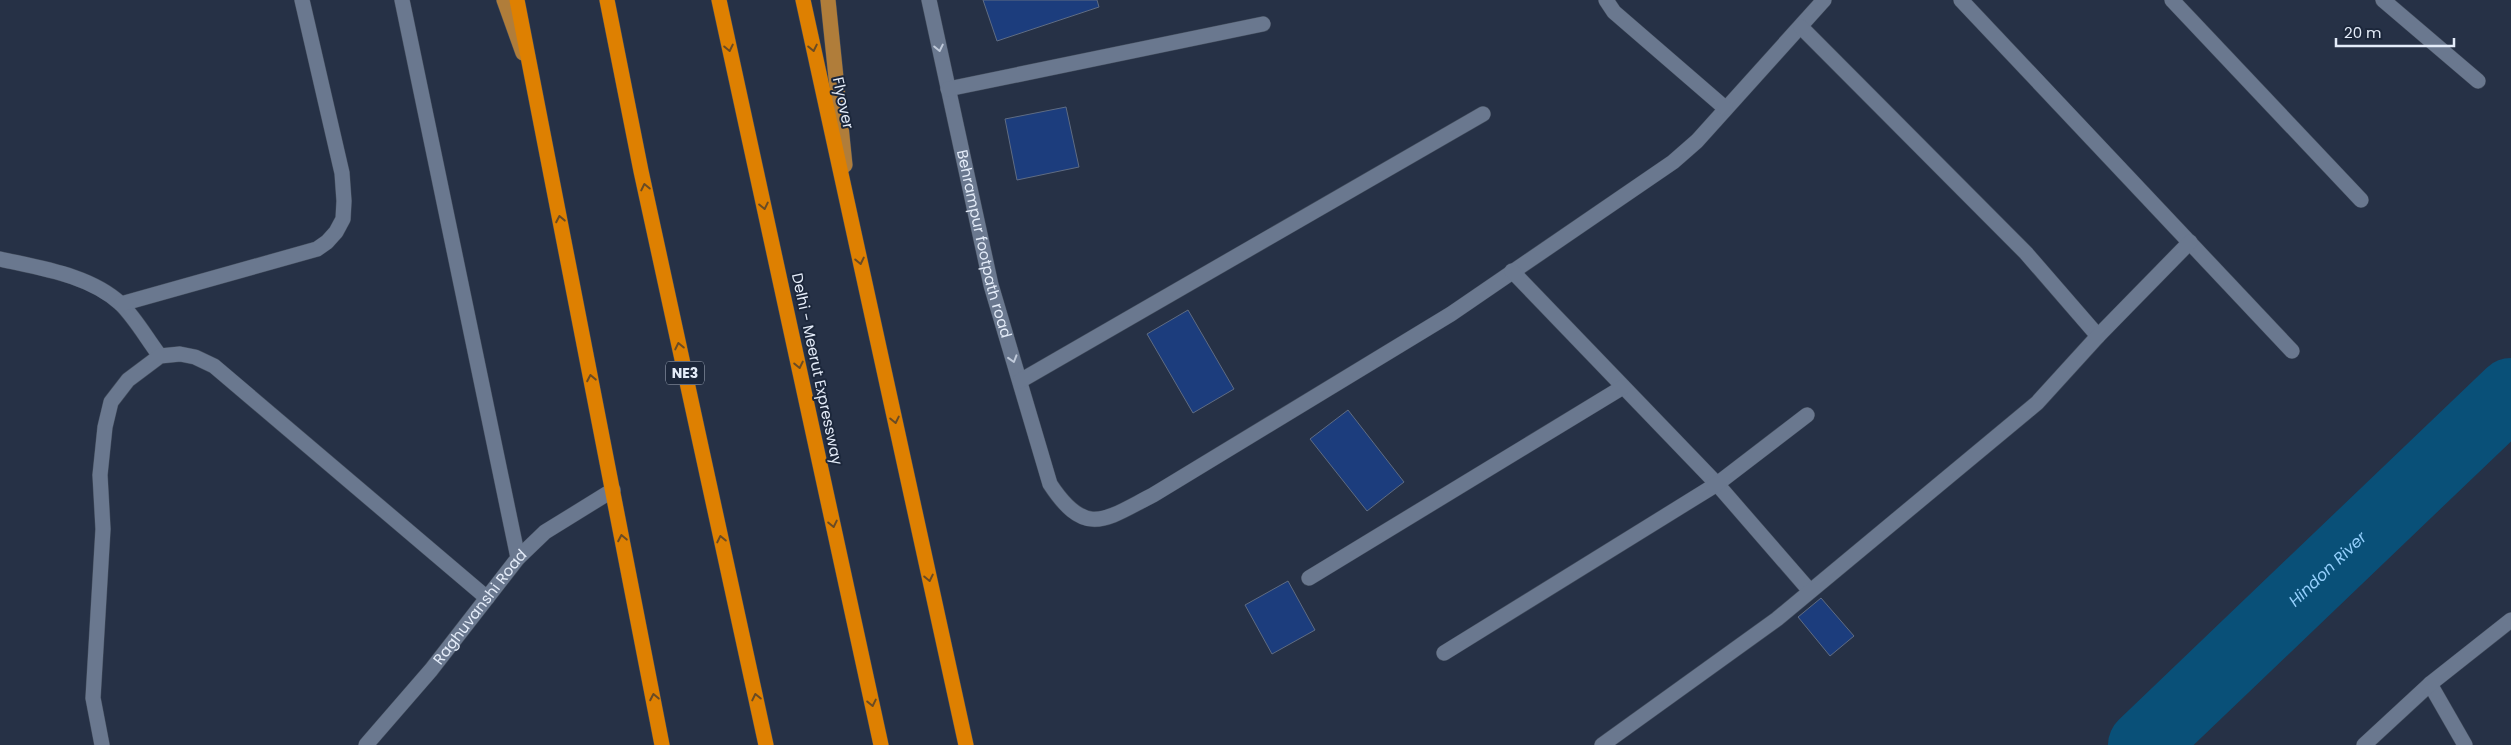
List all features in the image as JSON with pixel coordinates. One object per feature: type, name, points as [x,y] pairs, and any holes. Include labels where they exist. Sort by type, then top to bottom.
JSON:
[{"type":"highway","points":[[517,0],[662,745]]},
{"type":"highway","name":"NE3","points":[[607,0],[766,745]]},
{"type":"highway","name":"Delhi - Meerut Expressway","points":[[719,0],[881,745]]},
{"type":"highway","name":"Flyover","points":[[803,0],[966,745]]},
{"type":"main road","points":[[504,0],[533,83]]},
{"type":"main road","points":[[828,0],[850,213]]},
{"type":"street","points":[[121,304],[317,248],[328,242],[336,232],[343,219],[342,173],[302,0]]},
{"type":"street","points":[[402,0],[518,558]]},
{"type":"street","name":"Behrampur footpath road","points":[[929,0],[991,285],[1050,484],[1062,502],[1076,514],[1089,520],[1106,519],[1162,490],[1451,314],[1673,162],[1697,141],[1824,0]]},
{"type":"street","points":[[1606,0],[1614,12],[1725,108]]},
{"type":"street","points":[[1961,0],[2292,351]]},
{"type":"street","points":[[2172,0],[2361,200]]},
{"type":"street","points":[[2383,0],[2478,81]]},
{"type":"street","points":[[948,89],[1264,24]]},
{"type":"street","points":[[1801,27],[2026,253],[2098,336]]},
{"type":"street","points":[[1020,381],[1483,114]]},
{"type":"street","points":[[1602,745],[1777,619],[2037,403],[2098,336],[2190,242]]},
{"type":"street","points":[[0,259],[81,280],[102,290],[121,304],[160,356]]},
{"type":"street","points":[[1512,271],[1717,484],[1810,591]]},
{"type":"street","points":[[102,745],[93,698],[103,529],[100,475],[105,427],[112,402],[119,391],[128,380],[160,356],[180,354],[194,357],[214,366],[487,598]]},
{"type":"street","points":[[1309,578],[1623,387]]},
{"type":"street","points":[[1444,652],[1717,484],[1807,415]]},
{"type":"street","name":"Raghuvanshi Road","points":[[366,745],[431,670],[518,558],[545,532],[613,490]]},
{"type":"street","points":[[2364,745],[2430,684],[2510,623]]},
{"type":"street","points":[[2430,684],[2465,745]]},
{"type":"building","points":[[983,0],[1097,0],[1099,7],[997,41]]},
{"type":"building","points":[[1066,107],[1079,167],[1017,180],[1005,119]]},
{"type":"building","points":[[1188,310],[1234,389],[1193,413],[1147,334]]},
{"type":"building","points":[[1348,410],[1404,482],[1367,511],[1310,439]]},
{"type":"building","points":[[1288,581],[1315,630],[1272,654],[1245,605]]},
{"type":"building","points":[[1821,598],[1854,636],[1830,656],[1798,617]]},
{"type":"waterway","name":"Hindon River","points":[[2143,745],[2511,393]]}]
